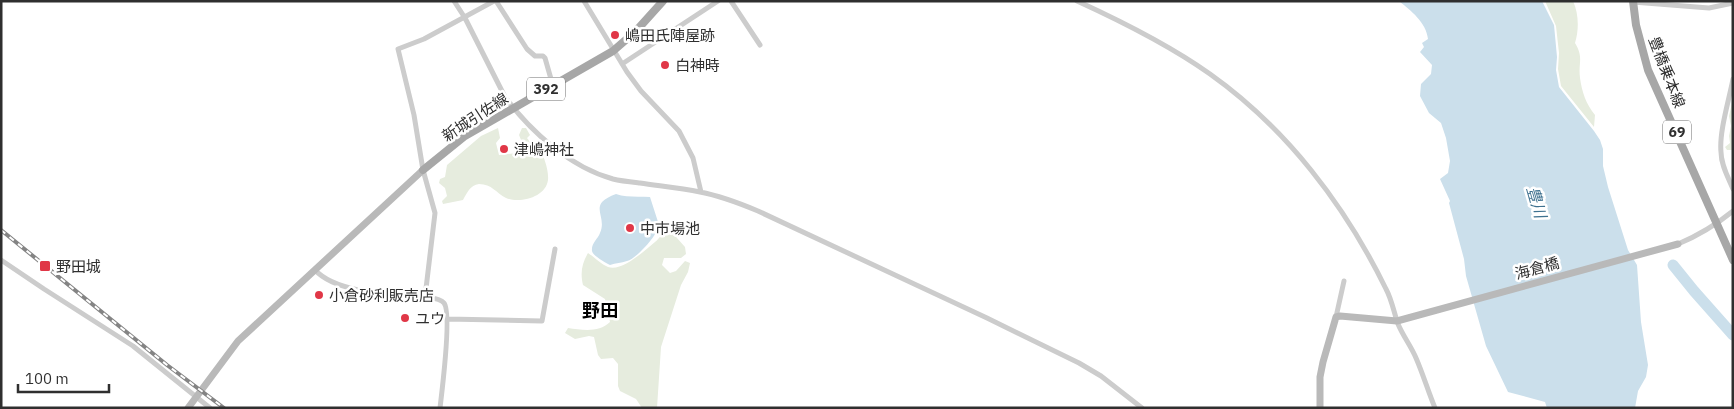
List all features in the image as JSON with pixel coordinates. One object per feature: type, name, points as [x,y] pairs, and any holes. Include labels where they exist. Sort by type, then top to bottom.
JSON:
[{"type":"main road","name":"新城引佐線","points":[[423,170],[465,136],[613,51],[636,31],[663,1]]},
{"type":"main road","name":"豊橋乗本線","points":[[1633,2],[1636,25],[1648,70],[1733,260]]},
{"type":"street","points":[[454,1],[465,18],[505,97],[513,107],[561,152],[582,166],[613,179],[701,192],[737,202],[758,211],[987,318],[1101,376],[1142,408]]},
{"type":"street","points":[[584,1],[613,51],[641,91],[680,131],[693,158],[701,192]]},
{"type":"street","points":[[622,64],[718,1]]},
{"type":"street","points":[[732,1],[760,45]]},
{"type":"street","points":[[1077,1],[1115,19],[1183,56],[1211,74],[1275,128],[1319,180],[1346,218],[1386,288],[1417,360],[1434,408]]},
{"type":"street","points":[[426,297],[429,255],[435,219],[434,208],[423,170],[416,121],[398,49],[424,39],[493,2],[527,49],[535,56],[543,56],[545,58],[552,86]]},
{"type":"street","points":[[1633,2],[1709,8],[1733,3]]},
{"type":"street","points":[[1733,79],[1720,141],[1720,154],[1733,189]]},
{"type":"street","points":[[188,408],[238,341],[423,170]]},
{"type":"street","points":[[1678,244],[1733,211]]},
{"type":"street","name":"海倉橋","points":[[1400,320],[1678,244]]},
{"type":"street","points":[[447,319],[542,321],[556,249]]},
{"type":"street","points":[[1,260],[133,346],[210,408]]},
{"type":"street","points":[[315,270],[334,282],[354,288],[426,297],[444,303],[447,319],[440,408]]},
{"type":"street","points":[[1320,408],[1320,377],[1344,281]]},
{"type":"street","points":[[1336,317],[1400,320]]},
{"type":"shaded area","points":[[1545,1],[1573,1],[1575,6],[1578,22],[1575,43],[1580,56],[1580,78],[1585,98],[1595,115],[1594,127],[1561,86],[1558,69],[1559,53],[1556,26]]},
{"type":"shaded area","points":[[1733,99],[1733,150],[1727,150],[1725,147],[1730,143],[1731,126],[1729,116]]},
{"type":"shaded area","points":[[498,128],[500,138],[496,143],[499,155],[518,153],[524,147],[519,135],[522,128],[526,128],[530,135],[527,138],[530,142],[539,146],[547,167],[548,176],[543,191],[532,198],[512,200],[491,187],[479,184],[467,192],[463,200],[443,204],[442,201],[447,196],[445,188],[439,183],[440,179],[445,177],[447,165],[481,136]]},
{"type":"shaded area","points":[[669,229],[685,247],[686,254],[681,258],[664,258],[662,265],[670,273],[676,271],[685,261],[690,263],[661,347],[657,408],[642,408],[636,399],[620,391],[618,386],[618,364],[613,358],[601,359],[598,355],[594,337],[589,336],[575,339],[565,333],[568,328],[596,329],[610,322],[605,299],[583,285],[582,268],[588,253],[608,267],[614,268],[626,264],[639,255]]},
{"type":"water","name":"豊川","points":[[1399,1],[1542,1],[1554,25],[1557,57],[1556,70],[1559,87],[1600,140],[1608,187],[1628,250],[1637,265],[1641,322],[1648,365],[1646,377],[1638,391],[1635,408],[1547,408],[1545,402],[1508,392],[1486,346],[1466,276],[1464,259],[1450,201],[1440,179],[1448,173],[1450,161],[1446,138],[1441,123],[1429,113],[1420,96],[1421,84],[1431,74],[1432,65],[1420,52],[1424,47],[1422,43],[1428,39],[1427,33],[1417,17]]},
{"type":"water","name":"中市場池","points":[[616,194],[650,197],[659,225],[651,240],[636,256],[627,261],[610,265],[595,255],[592,248],[602,227],[600,206],[607,198]]},
{"type":"waterway","points":[[1673,265],[1733,335]]},
{"type":"railway","points":[[1,230],[167,365],[224,408]]},
{"type":"place","name":"嶋田氏陣屋跡","points":[[615,35]]},
{"type":"place","name":"白神時","points":[[665,65]]},
{"type":"place","name":"津嶋神社","points":[[504,149]]},
{"type":"place","name":"中市場池","points":[[630,228]]},
{"type":"place","name":"野田城","points":[[45,266]]},
{"type":"place","name":"小倉砂利販売店","points":[[319,295]]},
{"type":"place","name":"ユウ","points":[[405,318]]},
{"type":"district","name":"野田","points":[[600,310]]}]
